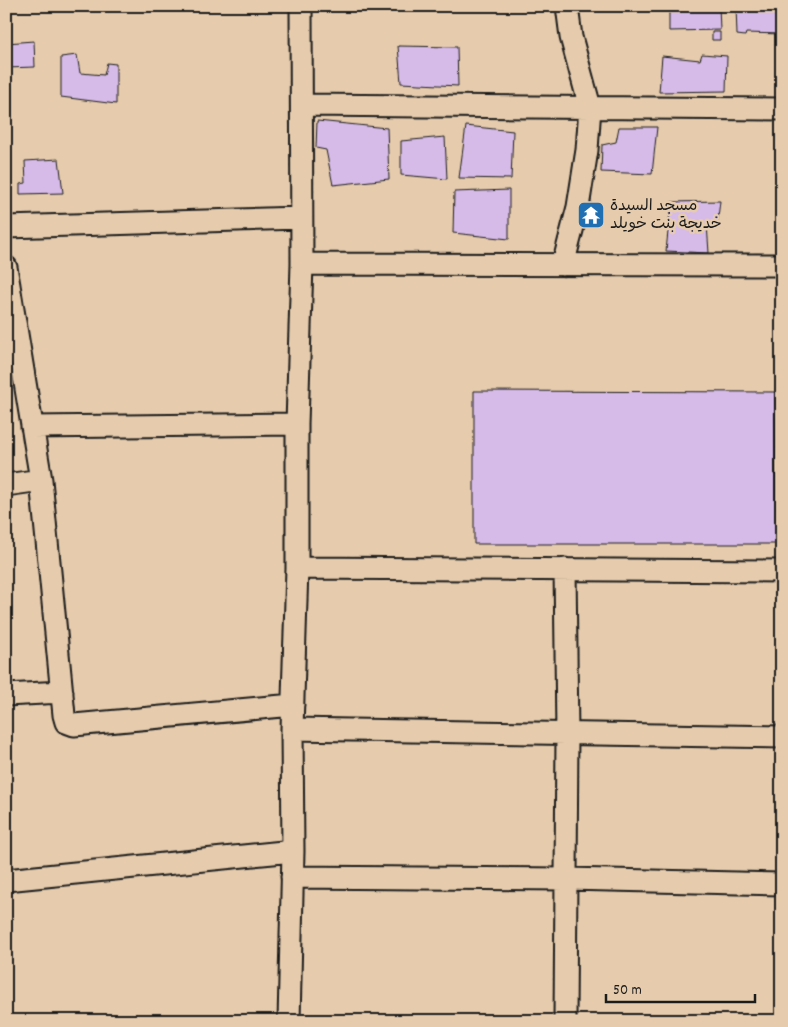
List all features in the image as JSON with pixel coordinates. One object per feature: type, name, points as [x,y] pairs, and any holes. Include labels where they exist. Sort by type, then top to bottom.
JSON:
[{"type":"street","points":[[288,1021],[293,851],[292,729],[297,568],[302,264],[301,6]]},
{"type":"street","points":[[563,264],[578,207],[587,150],[590,107],[571,38],[567,6]]},
{"type":"street","points":[[302,105],[782,109]]},
{"type":"street","points":[[6,227],[302,218]]},
{"type":"street","points":[[302,264],[782,265]]},
{"type":"street","points":[[7,271],[41,480],[66,722],[74,725],[293,705]]},
{"type":"street","points":[[32,427],[298,424]]},
{"type":"street","points":[[6,484],[41,480]]},
{"type":"street","points":[[297,568],[782,571]]},
{"type":"street","points":[[565,569],[567,734],[565,1021]]},
{"type":"street","points":[[6,695],[62,692]]},
{"type":"street","points":[[292,729],[782,737]]},
{"type":"street","points":[[6,880],[293,851]]},
{"type":"street","points":[[292,877],[567,879],[782,884]]},
{"type":"building","points":[[669,6],[719,6],[720,30],[669,31]]},
{"type":"building","points":[[736,6],[782,6],[782,34],[746,33],[745,36],[737,35]]},
{"type":"building","points":[[712,32],[720,32],[720,40],[712,40]]},
{"type":"building","points":[[34,41],[35,67],[6,68],[6,43]]},
{"type":"building","points":[[398,46],[457,47],[458,86],[401,83]]},
{"type":"building","points":[[702,54],[727,56],[726,91],[659,92],[662,56],[700,60]]},
{"type":"building","points":[[77,55],[80,73],[104,75],[107,63],[116,64],[116,104],[61,97],[61,57]]},
{"type":"building","points":[[317,121],[387,128],[389,179],[333,185],[326,150],[316,148]]},
{"type":"building","points":[[466,126],[513,131],[511,179],[459,178]]},
{"type":"building","points":[[619,127],[657,127],[652,174],[601,172],[602,145],[616,142]]},
{"type":"building","points":[[445,137],[447,179],[401,175],[401,141]]},
{"type":"building","points":[[59,159],[63,193],[20,194],[20,184],[26,183],[25,161]]},
{"type":"building","points":[[509,190],[509,239],[453,233],[454,192]]},
{"type":"building","points":[[720,201],[717,226],[707,224],[709,253],[666,251],[671,202]]},
{"type":"building","points":[[474,391],[775,392],[776,544],[474,544]]},
{"type":"place","name":"مسجد السيدة خديجة بنت خويلد","points":[[591,215]]}]
